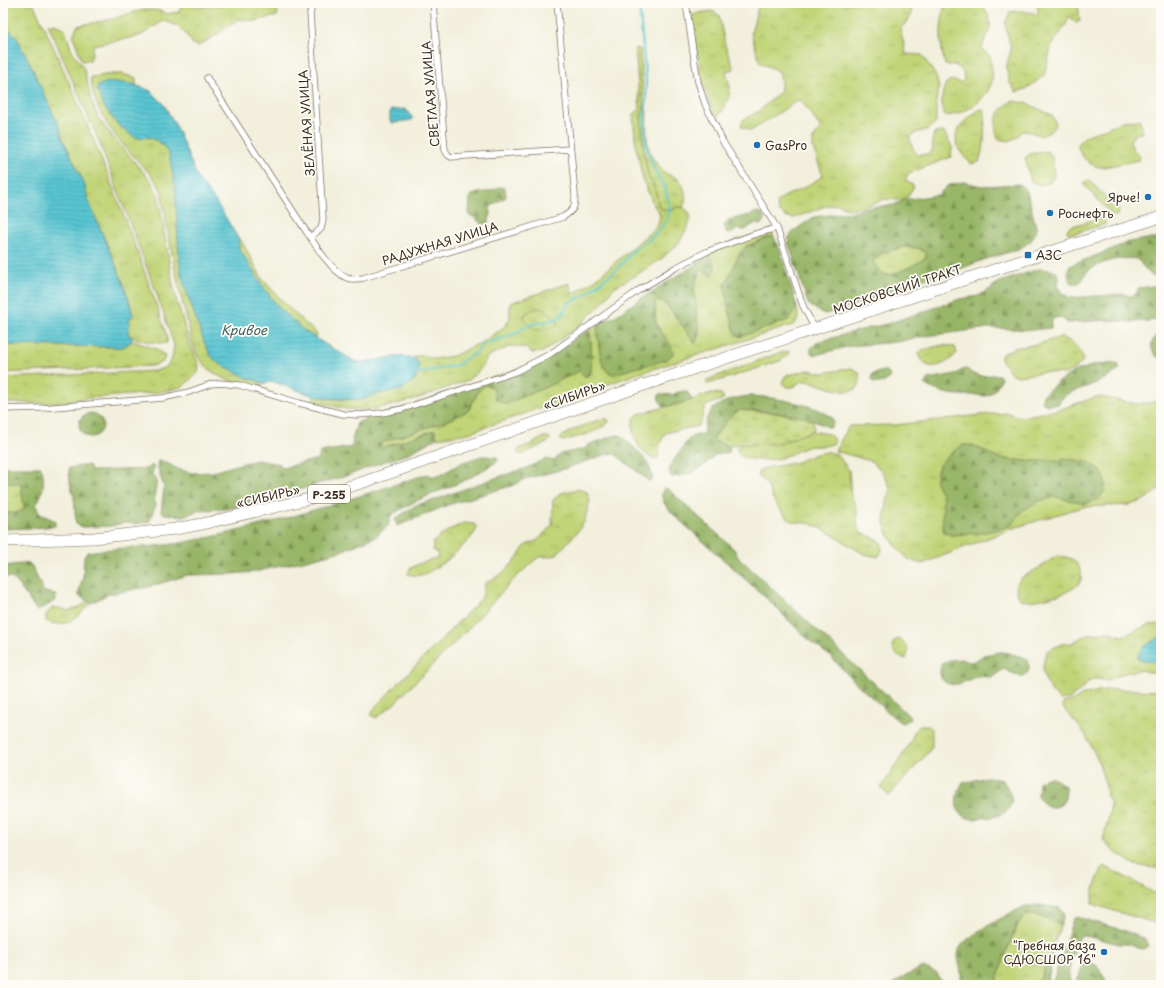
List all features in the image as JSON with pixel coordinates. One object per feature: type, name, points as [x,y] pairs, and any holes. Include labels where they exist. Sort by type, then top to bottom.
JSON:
[{"type":"highway","name":"МОСКОВСКИЙ ТРАКТ","points":[[641,386],[1161,217]]},
{"type":"highway","name":"«СИБИРЬ»","points":[[3,541],[54,540],[142,534],[187,528],[290,504],[371,479],[641,386]]},
{"type":"street","name":"ЗЕЛЁНАЯ УЛИЦА","points":[[310,237],[320,229],[323,224],[310,13],[313,3]]},
{"type":"street","name":"СВЕТЛАЯ УЛИЦА","points":[[433,3],[445,150],[448,155],[451,157],[570,149]]},
{"type":"street","name":"РАДУЖНАЯ УЛИЦА","points":[[207,78],[310,237],[340,274],[347,278],[357,279],[378,274],[563,217],[571,212],[575,206],[557,3]]},
{"type":"street","points":[[686,3],[698,82],[705,104],[723,142],[777,228],[803,306],[815,329]]},
{"type":"street","points":[[3,409],[42,408],[163,398],[189,392],[211,384],[220,383],[239,385],[298,403],[343,414],[372,414],[396,410],[515,372],[550,354],[639,290],[675,268],[706,252],[755,234],[777,228]]},
{"type":"green space","points":[[3,3],[33,3],[88,126],[105,168],[137,251],[167,336],[167,343],[142,340],[128,334],[130,324],[130,303],[121,277],[88,200],[84,183],[61,135],[61,130],[24,51],[19,42],[10,32],[7,25],[3,22]]},
{"type":"green space","points":[[242,3],[270,3],[278,9],[277,16],[255,21],[239,19],[217,35],[198,46],[193,44],[184,32],[177,26],[163,21],[140,36],[93,45],[90,60],[82,61],[73,36],[77,26],[112,19],[140,11],[153,10],[167,14],[179,12],[181,7],[187,5],[200,7]]},
{"type":"green space","points":[[759,3],[909,3],[912,14],[908,21],[900,28],[906,54],[922,55],[936,76],[939,88],[936,101],[936,123],[928,129],[916,133],[910,137],[911,142],[918,155],[927,154],[933,150],[932,142],[934,133],[944,132],[952,147],[951,157],[909,173],[905,180],[914,186],[907,198],[897,200],[885,199],[864,207],[848,209],[838,204],[826,206],[794,218],[785,217],[778,210],[777,202],[823,176],[813,148],[813,139],[821,128],[800,99],[751,131],[741,126],[743,120],[759,111],[781,91],[779,71],[760,63],[751,33]]},
{"type":"green space","points":[[945,3],[981,3],[983,6],[989,17],[991,25],[982,50],[990,56],[992,81],[985,95],[974,106],[960,113],[945,116],[942,107],[942,100],[946,83],[951,80],[961,83],[964,80],[963,71],[955,65],[945,65],[941,34]]},
{"type":"green space","points":[[1036,3],[1078,3],[1080,21],[1076,23],[1069,16],[1066,25],[1052,44],[1044,76],[1026,89],[1016,92],[1010,83],[1006,68],[1011,49],[1005,24],[1010,12],[1023,11],[1038,14]]},
{"type":"green space","points":[[712,11],[719,15],[725,45],[734,69],[726,71],[730,87],[726,105],[721,113],[714,116],[703,83],[691,22],[691,16]]},
{"type":"green space","points":[[48,24],[54,24],[64,28],[71,49],[84,69],[91,99],[98,118],[151,181],[158,195],[177,302],[191,347],[199,365],[198,373],[182,387],[156,393],[90,398],[53,403],[3,403],[3,378],[155,371],[166,367],[172,359],[174,345],[159,300],[100,144]]},
{"type":"green space","points":[[635,48],[640,49],[644,107],[641,116],[644,153],[649,178],[654,185],[659,207],[668,211],[677,207],[683,207],[689,212],[691,218],[688,227],[678,244],[660,260],[614,287],[603,302],[580,325],[543,352],[532,353],[526,348],[512,346],[488,356],[479,371],[468,380],[422,397],[370,410],[346,409],[313,401],[314,396],[334,399],[362,400],[375,394],[401,390],[416,379],[419,364],[414,357],[422,355],[434,359],[453,356],[484,341],[504,327],[510,318],[510,303],[569,283],[573,294],[595,280],[654,229],[660,218],[659,212],[654,206],[643,180],[636,147],[633,115],[640,109]]},
{"type":"green space","points":[[122,74],[136,78],[136,85],[116,82],[105,83],[113,119],[119,126],[138,138],[148,137],[156,139],[163,145],[169,154],[175,186],[179,260],[182,279],[193,311],[247,378],[264,383],[261,388],[236,383],[221,377],[201,361],[194,349],[169,241],[161,190],[151,175],[124,146],[111,129],[96,101],[91,84],[91,77]]},
{"type":"green space","points":[[1012,101],[1026,103],[1052,115],[1056,124],[1050,132],[1041,136],[1023,131],[1017,137],[1009,141],[998,139],[996,133],[997,117],[999,113]]},
{"type":"green space","points":[[644,107],[647,111],[647,135],[650,152],[662,171],[678,179],[682,185],[685,197],[685,204],[683,207],[677,207],[668,211],[659,207],[654,185],[649,178],[644,153],[641,116]]},
{"type":"green space","points":[[980,109],[984,110],[985,114],[984,144],[979,162],[971,164],[959,149],[956,143],[956,137],[965,121]]},
{"type":"green space","points":[[1139,120],[1142,126],[1142,133],[1135,134],[1130,141],[1133,149],[1140,157],[1139,160],[1099,167],[1091,164],[1080,152],[1077,144],[1087,135],[1122,121]]},
{"type":"green space","points":[[1048,151],[1052,156],[1054,176],[1050,183],[1040,185],[1031,182],[1025,158],[1030,154]]},
{"type":"green space","points":[[1087,180],[1090,181],[1119,210],[1118,215],[1112,215],[1085,186],[1084,183]]},
{"type":"green space","points":[[963,182],[982,186],[1020,184],[1027,191],[1037,231],[1031,241],[1019,249],[957,270],[920,280],[836,311],[825,314],[808,304],[788,242],[789,237],[795,230],[814,217],[872,207],[894,205],[903,200],[938,195],[947,186]],"holes":[[[904,247],[918,248],[926,253],[926,257],[914,265],[893,274],[889,275],[880,273],[873,262],[881,253]]]},
{"type":"green space","points":[[499,187],[505,188],[506,197],[490,207],[491,214],[488,223],[482,224],[477,220],[477,218],[469,215],[470,196]]},
{"type":"green space","points":[[757,212],[762,214],[765,219],[760,225],[755,223],[745,230],[738,229],[732,233],[726,232],[724,225],[728,220]]},
{"type":"green space","points":[[1100,218],[1104,220],[1106,224],[1072,234],[1068,233],[1067,230],[1069,227]]},
{"type":"green space","points":[[772,232],[774,237],[768,237],[745,247],[796,310],[796,304],[798,318],[796,323],[793,325],[634,375],[469,433],[437,438],[434,430],[382,448],[379,446],[384,442],[446,421],[468,411],[479,390],[486,385],[493,387],[496,399],[505,404],[579,371],[585,377],[591,342],[589,330],[597,325],[600,353],[672,347],[665,339],[656,323],[655,301],[661,301],[667,306],[693,338],[699,328],[694,293],[695,284],[701,269],[715,264],[708,254],[738,239]]},
{"type":"green space","points":[[768,237],[774,237],[780,250],[796,304],[796,310],[788,320],[740,337],[735,333],[727,303],[725,285],[740,252],[745,247]]},
{"type":"green space","points":[[238,238],[241,240],[263,280],[290,309],[317,334],[315,338],[302,329],[279,308],[261,284],[239,248]]},
{"type":"green space","points":[[1158,239],[1161,241],[1161,279],[1157,279],[1149,273],[1139,260],[1128,258],[1106,262],[1093,268],[1087,272],[1082,281],[1078,283],[1069,281],[1069,267],[1075,263],[1129,242]]},
{"type":"green space","points":[[904,247],[918,248],[926,253],[926,257],[909,268],[894,274],[889,275],[880,273],[873,262],[881,253]]},
{"type":"green space","points":[[708,254],[715,269],[712,276],[701,269],[695,284],[694,293],[699,334],[695,344],[667,306],[661,301],[655,301],[656,324],[671,346],[673,354],[666,360],[613,374],[607,371],[602,363],[598,343],[597,325],[614,317],[692,267]]},
{"type":"green space","points":[[1038,269],[1047,269],[1055,272],[1059,277],[1057,286],[1061,292],[1070,298],[1122,294],[1131,296],[1137,293],[1138,288],[1161,285],[1161,320],[1131,322],[1106,320],[1068,323],[1060,317],[1052,319],[1051,328],[1033,330],[989,328],[926,336],[897,342],[851,346],[815,355],[811,353],[811,348],[816,343],[852,332],[887,324],[960,299],[978,296],[989,290],[997,283]]},
{"type":"green space","points":[[544,308],[557,319],[557,325],[547,330],[538,330],[533,328],[526,322],[524,317],[525,314],[535,309]]},
{"type":"green space","points":[[589,330],[592,352],[591,373],[585,377],[579,371],[505,404],[496,399],[493,387],[486,385],[479,390],[468,411],[446,421],[384,442],[380,446],[382,448],[435,430],[437,438],[405,455],[349,475],[301,489],[289,490],[257,503],[227,509],[200,510],[184,516],[165,514],[161,512],[164,488],[157,465],[158,461],[165,462],[178,469],[192,473],[213,472],[258,460],[280,464],[282,468],[318,459],[320,452],[352,447],[353,436],[357,423],[365,419],[403,408],[528,365],[555,354],[581,334]]},
{"type":"green space","points":[[1161,330],[1161,358],[1159,358],[1153,351],[1152,344],[1153,340]]},
{"type":"green space","points":[[1061,337],[1076,346],[1083,357],[1083,361],[1076,368],[1065,374],[1045,372],[1019,376],[1012,374],[1001,360],[1001,355],[1014,348],[1038,344]]},
{"type":"green space","points":[[132,341],[157,349],[165,356],[163,362],[151,366],[3,373],[3,345],[123,347]]},
{"type":"green space","points":[[943,345],[955,347],[957,353],[947,362],[941,365],[930,366],[921,360],[918,354],[922,350]]},
{"type":"green space","points":[[789,351],[788,356],[780,361],[707,384],[707,380],[779,353]]},
{"type":"green space","points":[[1116,363],[1119,365],[1119,370],[1099,382],[1067,394],[1058,404],[1047,405],[1042,402],[1043,395],[1073,372],[1095,365]]},
{"type":"green space","points":[[851,368],[859,372],[860,383],[856,389],[850,391],[832,389],[807,381],[801,382],[792,387],[786,387],[782,383],[785,376],[808,370],[823,373]]},
{"type":"green space","points":[[967,369],[982,376],[999,375],[1001,378],[999,384],[990,394],[985,396],[948,394],[925,385],[928,379],[956,374]]},
{"type":"green space","points":[[882,371],[887,371],[890,376],[889,378],[884,382],[874,383],[871,380],[872,375]]},
{"type":"green space","points":[[685,391],[689,394],[692,400],[664,407],[658,398],[660,394],[672,395]]},
{"type":"green space","points":[[711,393],[721,394],[724,398],[705,408],[698,426],[665,433],[659,446],[658,458],[652,458],[642,451],[633,431],[634,419],[638,414],[689,401]]},
{"type":"green space","points":[[750,396],[780,399],[815,408],[830,416],[833,420],[833,424],[830,428],[817,422],[788,415],[748,410],[735,412],[714,439],[715,441],[728,446],[730,449],[729,452],[715,455],[706,464],[694,472],[672,477],[669,470],[671,464],[690,438],[695,435],[703,434],[710,412],[720,404],[730,400]]},
{"type":"green space","points":[[1096,397],[1140,404],[1161,398],[1161,488],[1144,500],[1130,505],[1083,507],[1011,529],[922,564],[908,559],[898,549],[888,534],[884,520],[890,487],[882,471],[871,461],[835,451],[849,426],[895,425],[1007,413],[1022,417],[1061,409]]},
{"type":"green space","points":[[740,410],[806,418],[813,422],[814,429],[780,443],[728,446],[715,441],[713,439],[725,423],[732,415]]},
{"type":"green space","points":[[91,413],[100,416],[103,425],[100,434],[91,437],[82,434],[79,425],[82,416]]},
{"type":"green space","points":[[602,419],[608,419],[609,422],[599,429],[574,438],[562,441],[560,439],[573,430]]},
{"type":"green space","points":[[812,431],[829,434],[833,438],[834,443],[831,445],[807,447],[781,458],[772,460],[749,459],[741,456],[737,452],[737,448],[743,444],[780,443]]},
{"type":"green space","points":[[620,435],[643,457],[650,467],[653,475],[652,480],[649,481],[615,454],[610,453],[564,469],[525,479],[514,485],[448,505],[397,526],[395,519],[416,505],[524,469],[546,459],[554,461],[560,454],[585,449],[588,445]]},
{"type":"green space","points":[[544,437],[549,437],[550,439],[547,443],[521,455],[517,452],[520,448],[530,445]]},
{"type":"green space","points":[[963,445],[973,445],[997,458],[1029,461],[1068,459],[1087,461],[1101,471],[1105,479],[1105,490],[1099,499],[1085,504],[1056,497],[1039,501],[1023,510],[1010,526],[981,533],[952,535],[944,532],[942,523],[943,500],[936,483],[936,475],[940,464]]},
{"type":"green space","points":[[827,452],[837,454],[849,470],[851,496],[857,509],[857,526],[861,533],[875,538],[881,543],[882,551],[878,557],[864,554],[819,527],[808,523],[793,522],[787,518],[775,503],[766,483],[758,476],[758,472],[762,469],[797,462],[816,454]]},
{"type":"green space","points":[[482,456],[497,457],[498,461],[468,479],[416,501],[391,515],[388,526],[375,537],[338,552],[254,572],[188,575],[148,587],[109,594],[91,603],[78,595],[83,577],[84,557],[87,552],[181,543],[242,530],[334,504],[427,474],[431,476],[439,476],[463,462]]},
{"type":"green space","points":[[89,465],[91,471],[146,469],[152,465],[154,468],[152,474],[157,480],[154,498],[156,506],[149,522],[83,527],[76,524],[74,497],[70,483],[69,468]]},
{"type":"green space","points":[[3,467],[41,467],[43,472],[43,486],[36,505],[40,514],[56,521],[55,526],[3,529],[3,513],[15,513],[24,510],[21,484],[3,483]]},
{"type":"green space","points":[[4,482],[21,484],[24,510],[15,513],[3,513]]},
{"type":"green space","points":[[664,488],[668,489],[734,549],[738,557],[911,719],[902,723],[898,721],[859,686],[829,655],[811,642],[767,599],[676,517],[664,503],[662,492]]},
{"type":"green space","points":[[580,489],[587,492],[590,501],[584,522],[578,531],[556,555],[546,557],[542,556],[536,559],[514,579],[466,631],[395,703],[376,718],[371,715],[376,706],[482,598],[485,583],[500,575],[512,564],[526,545],[538,540],[552,525],[553,500],[561,493]]},
{"type":"green space","points":[[464,523],[474,524],[477,528],[461,548],[444,562],[427,572],[419,575],[408,574],[410,569],[418,564],[437,558],[438,553],[433,550],[433,542],[449,530]]},
{"type":"green space","points":[[1058,556],[1070,558],[1077,564],[1081,573],[1081,579],[1078,584],[1066,592],[1058,595],[1029,601],[1020,599],[1017,593],[1016,585],[1021,578]]},
{"type":"green space","points":[[29,563],[32,566],[44,592],[56,595],[56,600],[37,611],[16,581],[9,577],[3,578],[3,566]]},
{"type":"green space","points":[[86,601],[91,603],[71,621],[60,624],[46,621],[46,615],[52,608],[60,608],[68,611],[82,606]]},
{"type":"green space","points":[[1148,625],[1161,625],[1161,636],[1140,651],[1138,659],[1161,663],[1161,675],[1140,670],[1128,672],[1107,680],[1095,679],[1088,682],[1070,699],[1060,700],[1050,689],[1044,677],[1043,671],[1044,658],[1047,651],[1061,644],[1072,643],[1090,634],[1109,632],[1123,636]]},
{"type":"green space","points":[[899,639],[907,647],[908,653],[906,659],[897,655],[892,647],[894,641]]},
{"type":"green space","points":[[1000,652],[1025,658],[1029,665],[1027,673],[1021,677],[1003,669],[993,677],[977,677],[956,684],[947,683],[941,678],[940,669],[942,663],[950,660],[962,659],[969,662],[975,661],[984,655]]},
{"type":"green space","points":[[1113,689],[1161,691],[1161,869],[1135,865],[1113,851],[1103,840],[1110,811],[1110,800],[1107,797],[1106,787],[1098,760],[1084,732],[1063,708],[1063,703],[1073,701],[1083,695]]},
{"type":"green space","points":[[920,726],[928,726],[932,729],[932,747],[889,796],[881,788],[911,741],[915,730]]},
{"type":"green space","points":[[987,777],[1002,780],[1008,788],[1011,796],[1010,807],[1006,812],[1000,815],[970,819],[960,813],[958,809],[956,800],[959,791],[963,783]]},
{"type":"green space","points":[[1050,777],[1065,786],[1066,794],[1064,800],[1057,807],[1047,805],[1042,802],[1038,796],[1039,782]]},
{"type":"green space","points":[[1104,866],[1161,897],[1161,916],[1158,924],[1092,903],[1096,884]]},
{"type":"green space","points":[[1040,905],[1060,908],[1064,913],[1061,925],[1036,915],[1025,915],[1015,930],[1007,948],[995,985],[959,985],[961,975],[958,953],[965,941],[999,919],[1022,908]]},
{"type":"green space","points":[[1028,914],[1036,915],[1061,925],[1038,985],[995,985],[1004,958],[1018,925],[1023,917]]},
{"type":"green space","points":[[1077,917],[1123,930],[1145,939],[1148,946],[1143,949],[1128,944],[1120,944],[1082,935],[1079,938],[1070,964],[1069,985],[1052,985],[1073,919]]},
{"type":"green space","points":[[1050,954],[1054,956],[1046,985],[1038,985]]},
{"type":"green space","points":[[1090,962],[1097,966],[1109,985],[1071,985],[1079,977],[1083,964]]},
{"type":"green space","points":[[923,967],[937,973],[942,985],[890,985],[902,978]]},
{"type":"water","points":[[3,22],[7,25],[8,30],[15,35],[20,43],[21,48],[24,51],[61,130],[61,135],[84,183],[88,200],[121,277],[133,316],[129,319],[130,323],[128,334],[132,337],[132,341],[123,347],[3,345]]},
{"type":"water","name":"Кривое","points":[[117,82],[133,84],[151,91],[163,103],[176,126],[198,179],[214,199],[226,218],[238,238],[239,248],[261,284],[279,308],[302,329],[356,362],[399,356],[414,358],[419,364],[416,379],[401,390],[375,394],[362,400],[334,399],[314,396],[274,382],[264,383],[247,378],[215,361],[204,342],[182,279],[179,259],[175,186],[169,154],[163,145],[156,140],[148,137],[138,138],[119,126],[105,108],[97,90],[98,86],[105,83]]},
{"type":"water","points":[[405,109],[413,118],[412,120],[392,123],[390,121],[391,110]]},
{"type":"water","points":[[1161,636],[1161,663],[1138,659],[1140,651],[1146,645]]},
{"type":"waterway","points":[[417,373],[455,366],[478,351],[482,345],[514,334],[529,325],[557,319],[562,315],[567,304],[586,294],[616,270],[635,249],[649,240],[667,220],[670,208],[665,187],[653,167],[646,145],[644,116],[646,108],[646,81],[639,3]]},
{"type":"place","name":"GasPro","points":[[757,145]]},
{"type":"place","name":"Ярче!","points":[[1148,197]]},
{"type":"place","name":"Роснефть","points":[[1050,213]]},
{"type":"place","name":"АЗС","points":[[1028,255]]},
{"type":"place","name":"\"Гребная база СДЮСШОР 16\"","points":[[1104,952]]}]
